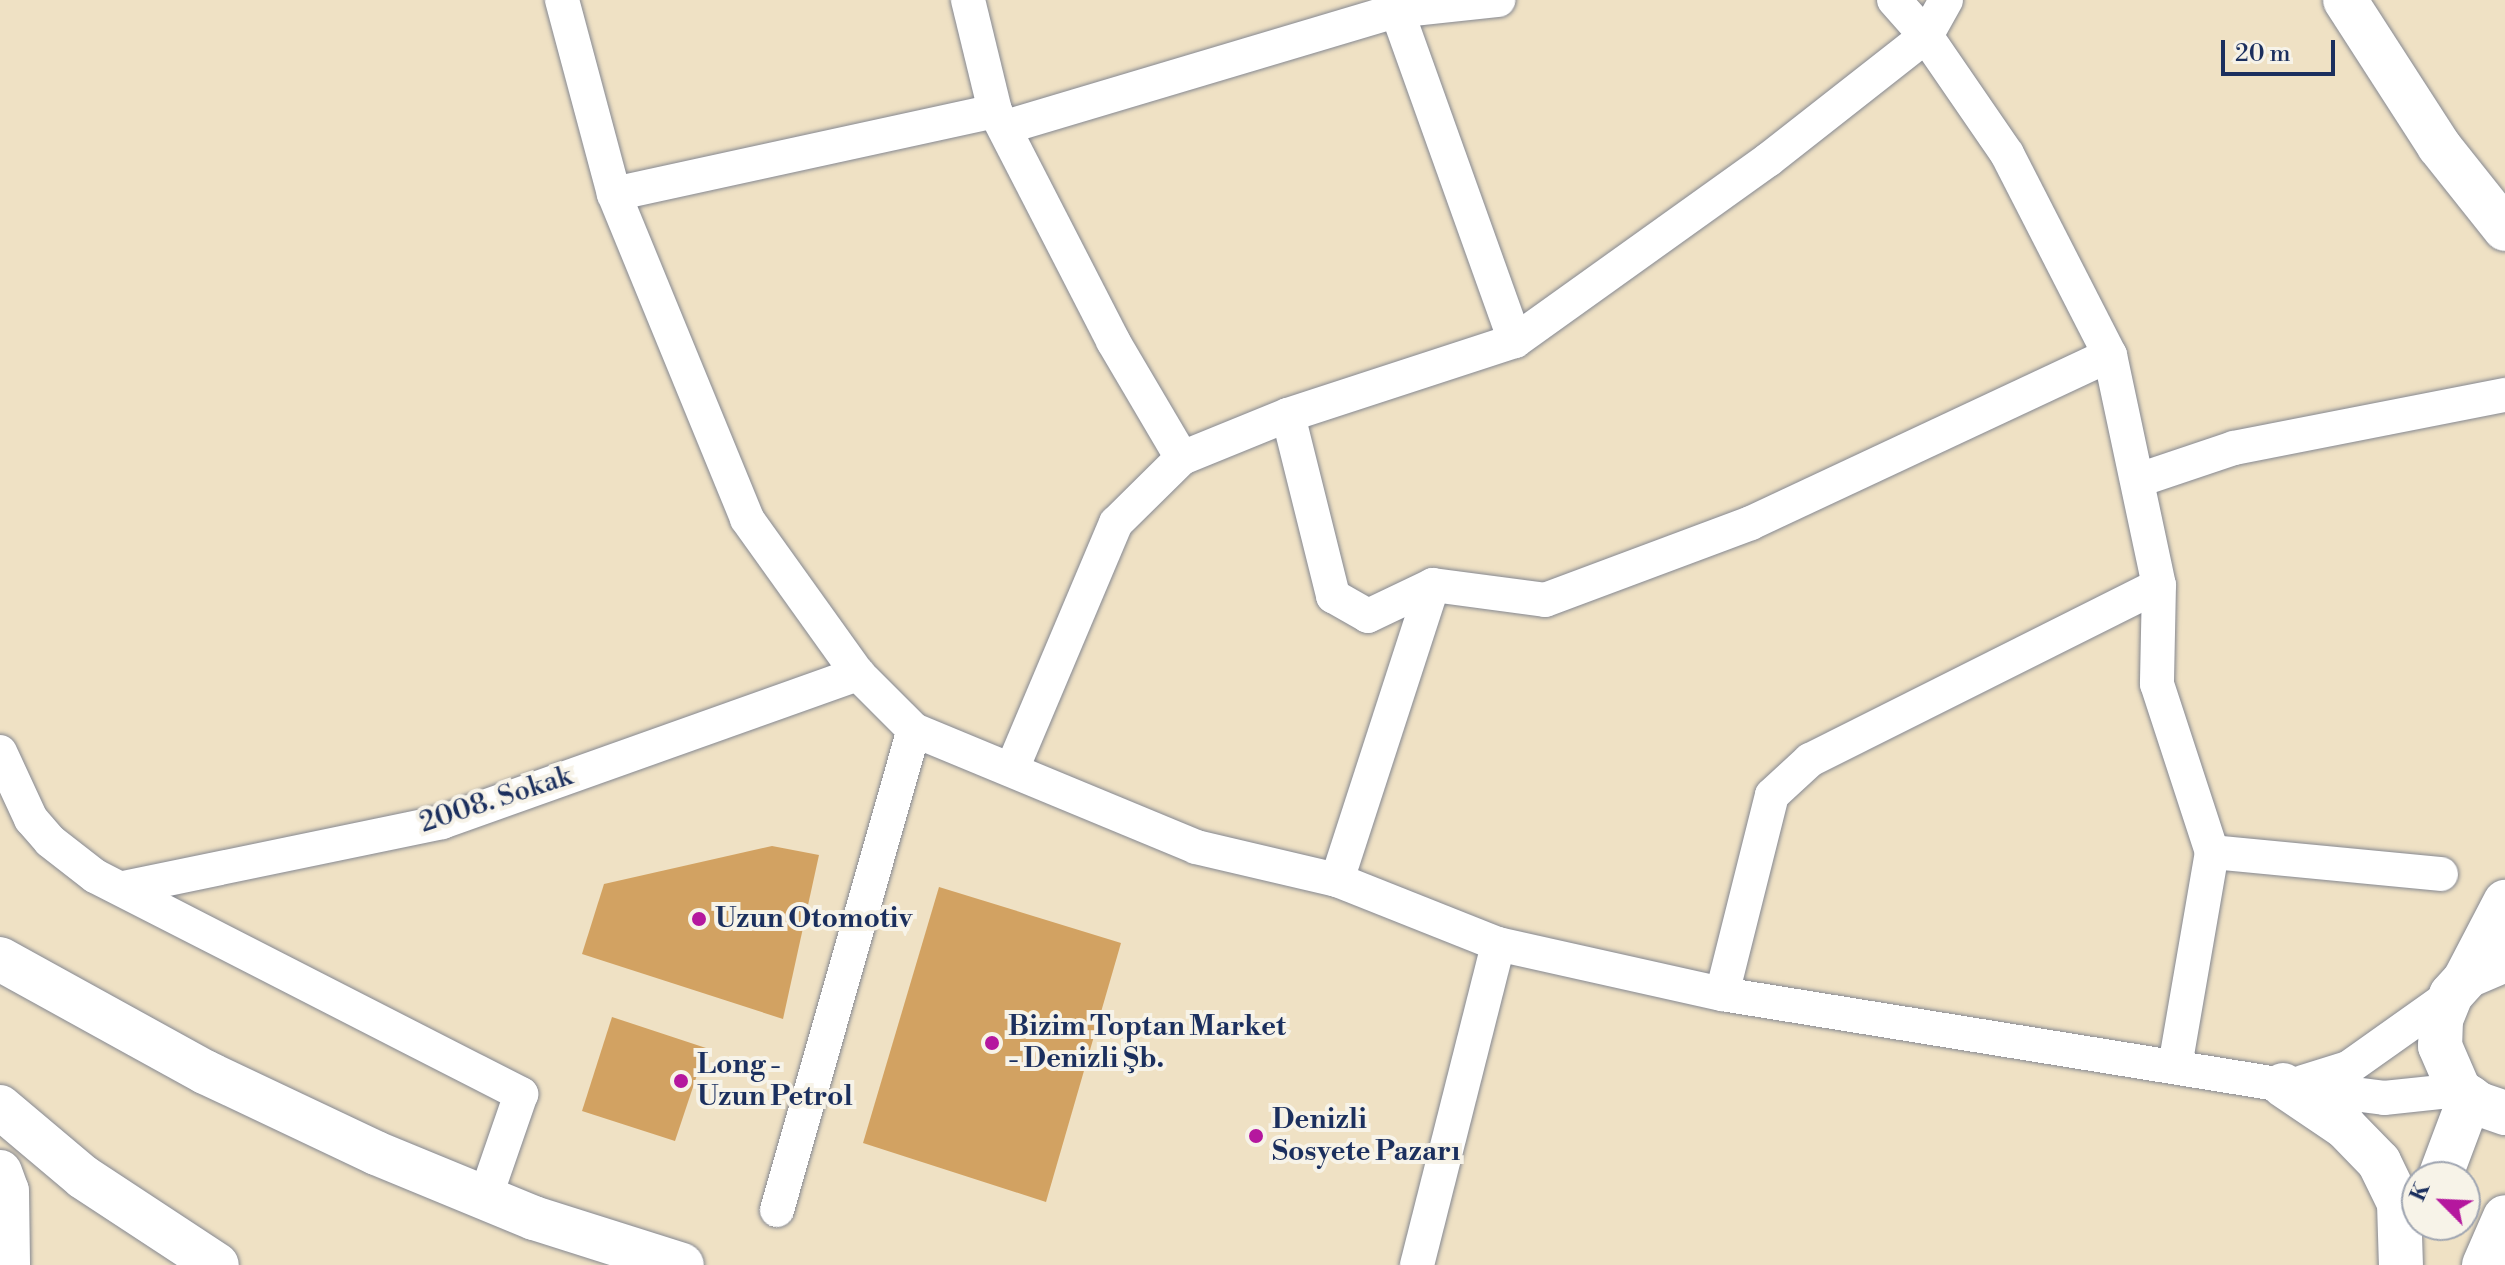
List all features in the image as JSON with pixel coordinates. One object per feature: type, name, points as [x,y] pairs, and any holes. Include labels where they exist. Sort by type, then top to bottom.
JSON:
[{"type":"main road","points":[[2345,0],[2487,193],[2505,229]]},
{"type":"main road","points":[[2448,1161],[2478,1100],[2440,1046],[2441,1020],[2505,902]]},
{"type":"main road","points":[[0,959],[205,1072],[485,1198],[682,1265]]},
{"type":"main road","points":[[2458,987],[2505,960]]},
{"type":"main road","points":[[2283,1085],[2345,1127],[2379,1162],[2399,1203],[2403,1265]]},
{"type":"main road","points":[[0,1107],[83,1177],[217,1264]]},
{"type":"main road","points":[[0,1172],[7,1191],[8,1265]]},
{"type":"main road","points":[[2484,1265],[2505,1217]]},
{"type":"main road","points":[[2403,1265],[2413,1241]]},
{"type":"street","points":[[562,0],[614,194],[747,519],[858,674],[914,730],[1196,847],[1337,880],[1498,944],[1722,994],[2283,1085],[2384,1098],[2478,1100]]},
{"type":"street","points":[[968,0],[1000,119],[1113,341],[1182,458]]},
{"type":"street","points":[[614,194],[1000,119],[1394,6],[1498,0]]},
{"type":"street","points":[[1894,0],[1926,36],[2007,154],[2110,355],[2159,585],[2157,684],[2212,852],[2175,1067]]},
{"type":"street","points":[[1012,769],[1116,523],[1182,458],[1288,415],[1515,341],[1768,160],[1926,36],[1946,0]]},
{"type":"street","points":[[1394,6],[1515,341]]},
{"type":"street","points":[[1288,415],[1333,596],[1368,616],[1433,585],[1545,600],[1751,523],[2110,355]]},
{"type":"street","points":[[2139,480],[2234,448],[2505,395]]},
{"type":"street","points":[[1337,880],[1433,585]]},
{"type":"street","points":[[1722,994],[1772,795],[1810,760],[2159,585]]},
{"type":"street","name":"2008. Sokak","points":[[124,888],[442,822],[858,674]]},
{"type":"street","points":[[777,1210],[914,730]]},
{"type":"street","points":[[0,752],[31,819],[50,841],[95,876],[124,888],[521,1094],[485,1198]]},
{"type":"street","points":[[2212,852],[2441,874]]},
{"type":"street","points":[[1417,1265],[1498,944]]},
{"type":"street","points":[[2283,1085],[2325,1078],[2348,1068],[2458,987]]},
{"type":"building","name":"Uzun Otomotiv","points":[[772,846],[819,855],[783,1019],[582,954],[604,884]]},
{"type":"building","name":"Bizim Toptan Market - Denizli Şb.","points":[[939,887],[1121,943],[1046,1202],[863,1143]]},
{"type":"building","points":[[612,1017],[706,1048],[675,1141],[582,1111]]},
{"type":"place","name":"Uzun Otomotiv","points":[[699,919]]},
{"type":"place","name":"Bizim Toptan Market - Denizli Şb.","points":[[992,1043]]},
{"type":"place","name":"Long - Uzun Petrol","points":[[681,1081]]},
{"type":"place","name":"Denizli Sosyete Pazarı","points":[[1256,1136]]}]
